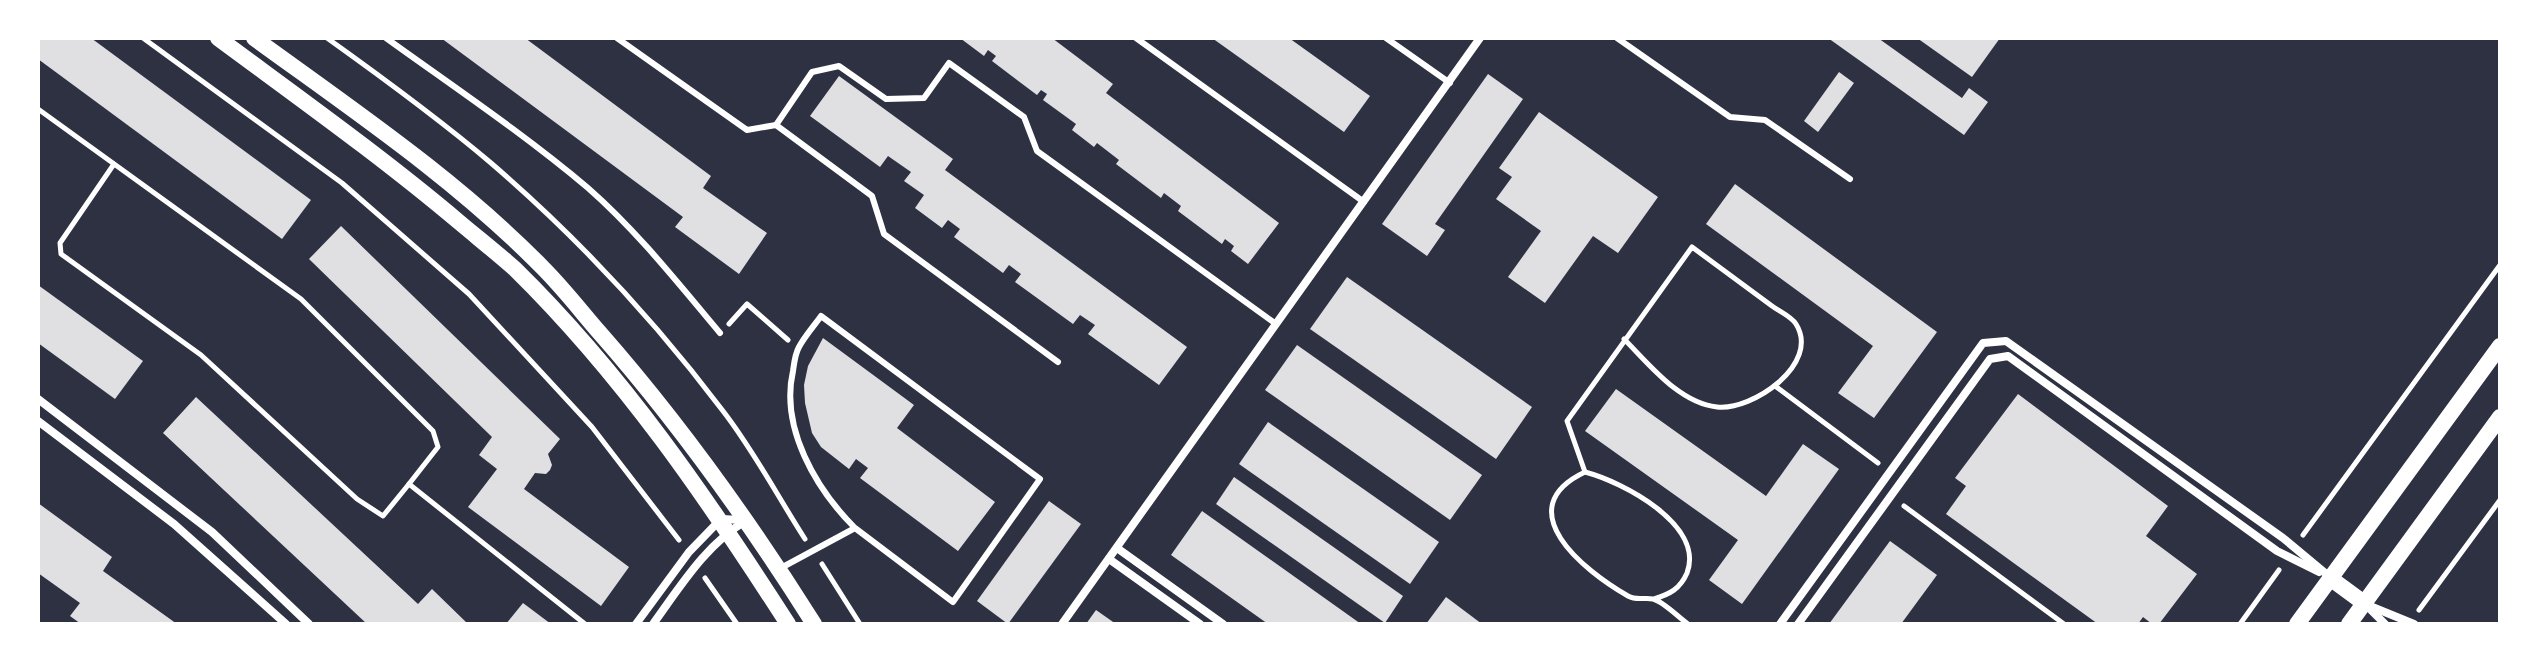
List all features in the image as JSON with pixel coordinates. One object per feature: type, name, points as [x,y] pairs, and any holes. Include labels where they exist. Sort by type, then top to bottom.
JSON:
[{"type":"main road","points":[[218,38],[418,187],[512,267],[571,326],[641,410],[725,525],[788,624]]},
{"type":"main road","points":[[254,38],[408,151],[488,216],[544,269],[648,388],[747,520],[814,624]]},
{"type":"main road","points":[[2297,624],[2500,346]]},
{"type":"main road","points":[[2349,624],[2500,417]]},
{"type":"main road","points":[[2330,578],[2364,603]]},
{"type":"street","points":[[1062,624],[1480,38]]},
{"type":"street","points":[[1780,624],[1983,343],[2006,341],[2295,548],[2330,578]]},
{"type":"street","points":[[1798,624],[1990,359],[2008,356],[2277,551],[2330,578]]},
{"type":"street","points":[[38,399],[212,532],[309,624]]},
{"type":"street","points":[[38,421],[174,524],[286,624]]},
{"type":"street","points":[[636,624],[689,552],[725,525],[747,520]]},
{"type":"street","points":[[653,624],[725,525],[747,520]]},
{"type":"street","points":[[1117,548],[1223,624]]},
{"type":"street","points":[[1109,559],[1200,624]]},
{"type":"street","points":[[2364,603],[2412,623]]},
{"type":"street","points":[[2364,603],[2385,624]]},
{"type":"lane","points":[[386,38],[532,144],[589,190],[653,253],[720,333]]},
{"type":"lane","points":[[617,38],[747,130],[776,125],[812,72],[839,66],[886,99],[924,98],[949,63],[1024,117],[1037,151],[1276,324]]},
{"type":"lane","points":[[1136,38],[1364,202]]},
{"type":"lane","points":[[1386,38],[1450,83]]},
{"type":"lane","points":[[1617,38],[1730,117],[1765,120],[1850,179]]},
{"type":"lane","points":[[776,125],[872,196],[884,234],[1058,362]]},
{"type":"lane","points":[[821,316],[1040,479],[953,602],[855,528],[838,511],[816,475],[791,423],[789,389],[798,349],[821,316]]},
{"type":"lane","points":[[779,569],[855,528]]},
{"type":"path","points":[[143,38],[342,183],[469,294],[592,427],[689,552]]},
{"type":"path","points":[[327,38],[417,103],[492,164],[584,249],[655,327],[725,413],[860,624]]},
{"type":"path","points":[[38,109],[301,299],[433,431],[438,447],[383,516],[357,499],[201,355],[61,254],[60,243],[114,164]]},
{"type":"path","points":[[1585,472],[1567,421],[1624,339],[1692,247],[1796,323],[1803,346],[1795,367],[1775,386],[1741,403],[1718,408],[1694,400],[1671,385],[1624,339]]},
{"type":"path","points":[[2295,548],[2307,527],[2500,265]]},
{"type":"path","points":[[720,333],[747,304],[798,349]]},
{"type":"path","points":[[1775,386],[1889,471]]},
{"type":"path","points":[[1585,472],[1622,484],[1665,515],[1685,540],[1691,560],[1684,581],[1672,594],[1654,599],[1633,599],[1585,567],[1564,541],[1550,516],[1552,498],[1569,479],[1585,472]]},
{"type":"path","points":[[409,484],[585,624]]},
{"type":"path","points":[[1891,497],[2064,624]]},
{"type":"path","points":[[2412,623],[2500,500]]},
{"type":"path","points":[[2240,624],[2288,557]]},
{"type":"path","points":[[696,565],[737,624]]},
{"type":"path","points":[[1654,599],[1688,624]]},
{"type":"building","points":[[41,38],[91,38],[311,200],[282,239],[38,59],[38,42]]},
{"type":"building","points":[[441,38],[525,38],[711,176],[703,188],[767,233],[739,274],[675,227],[683,217]]},
{"type":"building","points":[[960,38],[1052,38],[1113,84],[1106,93],[1279,223],[1248,264],[1231,251],[1234,246],[1225,239],[1222,244],[1178,211],[1181,206],[1164,193],[1161,198],[1116,164],[1119,160],[1097,143],[1094,147],[1072,130],[1076,124],[1043,100],[1047,94],[1041,90],[1037,95],[992,61],[996,56],[988,50],[984,56]]},
{"type":"building","points":[[1212,38],[1289,38],[1370,96],[1344,132]]},
{"type":"building","points":[[1828,38],[1878,38],[1962,98],[1969,88],[1988,102],[1964,135]]},
{"type":"building","points":[[1917,38],[2000,38],[1972,77]]},
{"type":"building","points":[[1839,72],[1854,83],[1818,132],[1804,121]]},
{"type":"building","points":[[1488,74],[1523,99],[1435,224],[1445,230],[1427,256],[1382,224]]},
{"type":"building","points":[[839,76],[953,159],[945,170],[1187,347],[1159,385],[1088,334],[1095,325],[1080,315],[1073,324],[1015,282],[1021,274],[1009,265],[1003,273],[954,237],[960,229],[948,220],[942,228],[915,208],[924,195],[904,181],[911,172],[888,156],[880,167],[810,116]]},
{"type":"building","points":[[1539,112],[1658,197],[1618,253],[1593,236],[1545,303],[1508,277],[1541,231],[1496,199],[1512,177],[1499,168]]},
{"type":"building","points":[[1735,184],[1937,332],[1874,418],[1838,393],[1873,346],[1706,224]]},
{"type":"building","points":[[341,226],[560,439],[548,454],[552,465],[550,470],[546,474],[535,473],[524,489],[629,567],[601,606],[468,507],[497,469],[479,455],[492,437],[309,259]]},
{"type":"building","points":[[1347,277],[1532,407],[1496,459],[1310,329]]},
{"type":"building","points":[[38,285],[143,361],[115,399],[38,343]]},
{"type":"building","points":[[823,338],[914,405],[897,428],[995,502],[958,551],[860,478],[868,468],[856,459],[849,469],[821,447],[812,433],[804,385],[808,366]]},
{"type":"building","points":[[1297,345],[1482,475],[1450,520],[1265,390]]},
{"type":"building","points":[[1616,389],[1766,496],[1803,444],[1839,469],[1742,604],[1709,580],[1738,540],[1585,431]]},
{"type":"building","points":[[2018,394],[2168,506],[2146,536],[2197,574],[2159,624],[2152,624],[2143,617],[2138,624],[2098,624],[1946,514],[1966,486],[1955,478]]},
{"type":"building","points":[[196,397],[418,604],[432,589],[468,624],[367,624],[163,433]]},
{"type":"building","points":[[1268,422],[1439,542],[1410,584],[1239,464]]},
{"type":"building","points":[[1234,477],[1403,596],[1385,623],[1216,504]]},
{"type":"building","points":[[1049,501],[1081,524],[1008,624],[977,601]]},
{"type":"building","points":[[38,503],[112,557],[103,571],[177,624],[81,624],[70,616],[80,603],[38,573]]},
{"type":"building","points":[[1202,511],[1361,624],[1268,624],[1171,555]]},
{"type":"building","points":[[1890,541],[1937,575],[1901,624],[1829,624]]},
{"type":"building","points":[[1446,597],[1482,624],[1426,624]]},
{"type":"building","points":[[523,603],[551,624],[506,624]]},
{"type":"building","points":[[1096,610],[1116,624],[1086,624]]}]
